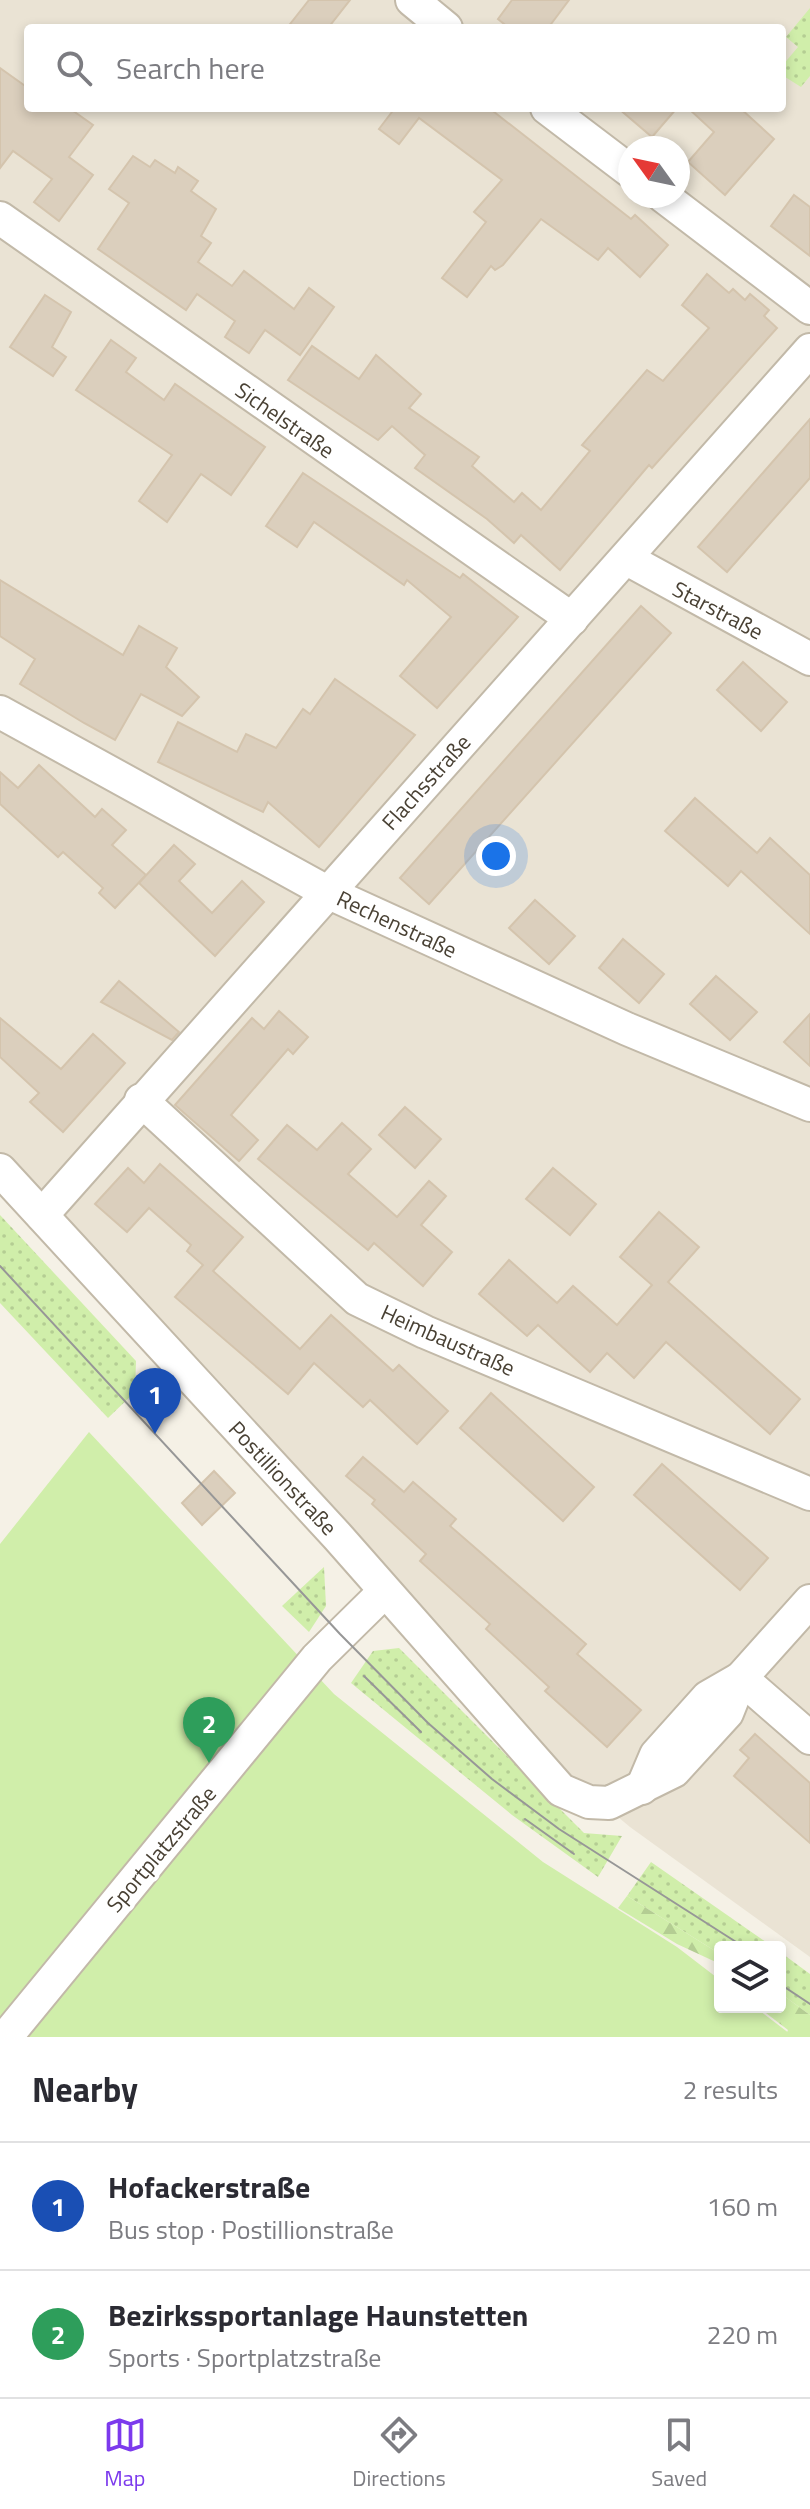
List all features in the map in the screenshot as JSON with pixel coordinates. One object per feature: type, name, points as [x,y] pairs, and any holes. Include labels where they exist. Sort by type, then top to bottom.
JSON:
[{"type":"street","points":[[412,0],[441,24]]},
{"type":"street","points":[[552,112],[618,162]]},
{"type":"street","points":[[679,208],[810,308]]},
{"type":"street","name":"Sichelstraße","points":[[0,218],[572,619]]},
{"type":"street","name":"Flachsstraße","points":[[42,1215],[810,350]]},
{"type":"street","name":"Starstraße","points":[[627,559],[810,659]]},
{"type":"street","name":"Rechenstraße","points":[[0,712],[327,892],[627,1029],[810,1105]]},
{"type":"street","name":"Heimbaustraße","points":[[141,1100],[357,1299],[425,1332],[810,1494]]},
{"type":"street","name":"Postillionstraße","points":[[0,1170],[328,1526],[561,1790],[589,1802],[609,1803],[642,1788],[656,1755],[708,1697],[741,1678]]},
{"type":"street","name":"Sportplatzstraße","points":[[6,2037],[317,1658],[384,1592]]},
{"type":"street","points":[[810,1601],[741,1678],[810,1738]]},
{"type":"shaded area","points":[[0,0],[810,0],[810,1957],[630,1827],[563,1771],[0,1158]]},
{"type":"green space","points":[[810,8],[810,76],[801,87],[786,78],[786,61],[798,47],[786,37]]},
{"type":"green space","points":[[0,1215],[136,1361],[135,1392],[108,1418],[0,1303]]},
{"type":"green space","points":[[89,1432],[334,1694],[543,1862],[677,1947],[714,1975],[714,2013],[763,2013],[794,2037],[0,2037],[0,1544]]},
{"type":"green space","points":[[324,1567],[326,1606],[309,1632],[282,1606]]},
{"type":"green space","points":[[399,1648],[584,1833],[622,1836],[598,1877],[512,1815],[351,1683],[373,1651]]},
{"type":"green space","points":[[651,1862],[764,1941],[714,1941],[714,1950],[627,1896]]},
{"type":"green space","points":[[627,1896],[714,1950],[714,1961],[677,1944],[618,1908]]},
{"type":"green space","points":[[786,1956],[810,1974],[810,2015],[786,1997]]},
{"type":"green space","points":[[786,1997],[810,2015],[810,2037],[785,2037],[788,2030],[766,2013],[786,2013]]},
{"type":"building","points":[[309,0],[350,0],[331,24],[290,24]]},
{"type":"building","points":[[512,0],[569,0],[551,24],[504,24],[498,19]]},
{"type":"building","points":[[0,68],[24,85],[24,112],[75,112],[93,125],[69,157],[93,175],[59,221],[34,202],[52,179],[13,151],[0,168]]},
{"type":"building","points":[[392,112],[494,112],[631,219],[635,215],[668,245],[640,277],[608,248],[598,260],[541,219],[503,265],[495,270],[491,266],[467,297],[442,278],[486,222],[474,212],[502,180],[419,118],[399,144],[379,129]]},
{"type":"building","points":[[623,112],[674,112],[651,136]]},
{"type":"building","points":[[692,112],[744,112],[774,139],[725,195],[690,164],[690,160],[714,132]]},
{"type":"building","points":[[133,156],[150,167],[155,160],[175,173],[178,167],[198,181],[191,191],[216,209],[201,236],[211,243],[198,262],[232,286],[244,271],[294,309],[309,288],[334,307],[300,355],[265,330],[249,353],[225,337],[235,321],[197,294],[186,310],[98,249],[129,203],[109,189]]},
{"type":"building","points":[[794,195],[810,207],[810,256],[771,226]]},
{"type":"building","points":[[707,274],[729,293],[733,289],[745,300],[750,294],[769,310],[764,316],[777,328],[652,468],[649,465],[560,570],[521,535],[514,543],[487,519],[415,468],[425,455],[392,426],[378,440],[288,380],[312,346],[359,379],[376,355],[421,394],[409,408],[479,457],[472,466],[514,502],[522,493],[541,510],[590,451],[582,445],[647,370],[663,381],[709,328],[682,305]]},
{"type":"building","points":[[45,295],[71,312],[52,347],[66,357],[53,376],[10,347]]},
{"type":"building","points":[[111,340],[136,358],[126,372],[164,400],[175,384],[265,447],[231,495],[201,474],[167,522],[139,501],[172,455],[76,390]]},
{"type":"building","points":[[810,419],[810,478],[727,572],[698,547]]},
{"type":"building","points":[[303,473],[460,578],[463,574],[518,617],[437,708],[400,676],[451,617],[407,580],[404,585],[314,522],[297,547],[266,526]]},
{"type":"building","points":[[0,580],[123,655],[139,626],[177,648],[166,667],[199,697],[182,716],[141,694],[115,740],[84,723],[20,684],[35,659],[0,636]]},
{"type":"building","points":[[641,606],[671,633],[429,904],[400,878]]},
{"type":"building","points":[[743,662],[787,702],[761,731],[717,690]]},
{"type":"building","points":[[335,679],[415,735],[319,847],[268,802],[263,812],[158,762],[178,722],[237,752],[246,734],[276,748],[303,709],[310,714]]},
{"type":"building","points":[[39,765],[95,817],[102,809],[126,830],[112,845],[146,875],[115,908],[99,893],[103,888],[63,852],[58,857],[0,804],[0,772],[18,788]]},
{"type":"building","points":[[695,798],[757,853],[770,838],[810,875],[810,934],[741,871],[728,886],[665,831]]},
{"type":"building","points":[[174,845],[195,864],[179,881],[212,913],[242,881],[264,902],[215,956],[139,883]]},
{"type":"building","points":[[535,900],[575,936],[549,964],[509,928]]},
{"type":"building","points":[[623,939],[664,974],[639,1003],[599,968]]},
{"type":"building","points":[[716,976],[757,1012],[730,1040],[690,1004]]},
{"type":"building","points":[[119,981],[179,1032],[172,1040],[101,1002]]},
{"type":"building","points":[[279,1011],[308,1037],[293,1054],[288,1049],[231,1115],[258,1140],[239,1161],[175,1105],[252,1018],[264,1029]]},
{"type":"building","points":[[810,1014],[810,1066],[784,1042]]},
{"type":"building","points":[[0,1018],[61,1069],[93,1034],[125,1063],[63,1132],[30,1102],[39,1093],[0,1057]]},
{"type":"building","points":[[405,1107],[441,1139],[415,1168],[379,1135]]},
{"type":"building","points":[[342,1123],[371,1149],[348,1174],[397,1217],[429,1181],[446,1196],[421,1225],[452,1252],[423,1286],[374,1243],[368,1250],[258,1159],[287,1125],[317,1150]]},
{"type":"building","points":[[160,1164],[243,1237],[213,1271],[300,1349],[331,1315],[393,1371],[399,1365],[448,1411],[417,1444],[370,1400],[363,1407],[314,1363],[288,1394],[175,1297],[203,1265],[187,1251],[191,1245],[149,1208],[127,1232],[95,1204],[128,1168],[144,1183]]},
{"type":"building","points":[[553,1168],[596,1204],[570,1235],[526,1199]]},
{"type":"building","points":[[659,1212],[699,1247],[668,1282],[800,1399],[770,1434],[666,1342],[634,1378],[607,1353],[590,1372],[538,1325],[527,1336],[479,1294],[509,1260],[557,1303],[573,1286],[617,1325],[652,1285],[620,1257]]},
{"type":"building","points":[[491,1393],[594,1487],[563,1521],[460,1428]]},
{"type":"building","points":[[363,1457],[404,1492],[413,1482],[456,1519],[450,1526],[586,1644],[577,1654],[641,1710],[607,1747],[545,1691],[549,1687],[486,1629],[490,1624],[420,1561],[426,1554],[372,1504],[375,1500],[346,1476]]},
{"type":"building","points":[[662,1464],[768,1558],[740,1590],[634,1495]]},
{"type":"building","points":[[214,1471],[235,1493],[202,1525],[182,1503]]},
{"type":"building","points":[[755,1734],[810,1783],[810,1843],[734,1776],[749,1758],[740,1750]]},
{"type":"tram line","points":[[0,1266],[340,1634],[428,1723],[492,1779],[559,1829],[735,1941]]},
{"type":"tram line","points":[[364,1676],[421,1732]]},
{"type":"tram line","points":[[525,1819],[574,1854]]},
{"type":"tram line","points":[[786,1988],[810,2004]]},
{"type":"place","name":"Hofackerstraße","points":[[155,1434]]},
{"type":"place","name":"Bezirkssportanlage Haunstetten","points":[[209,1763]]}]
